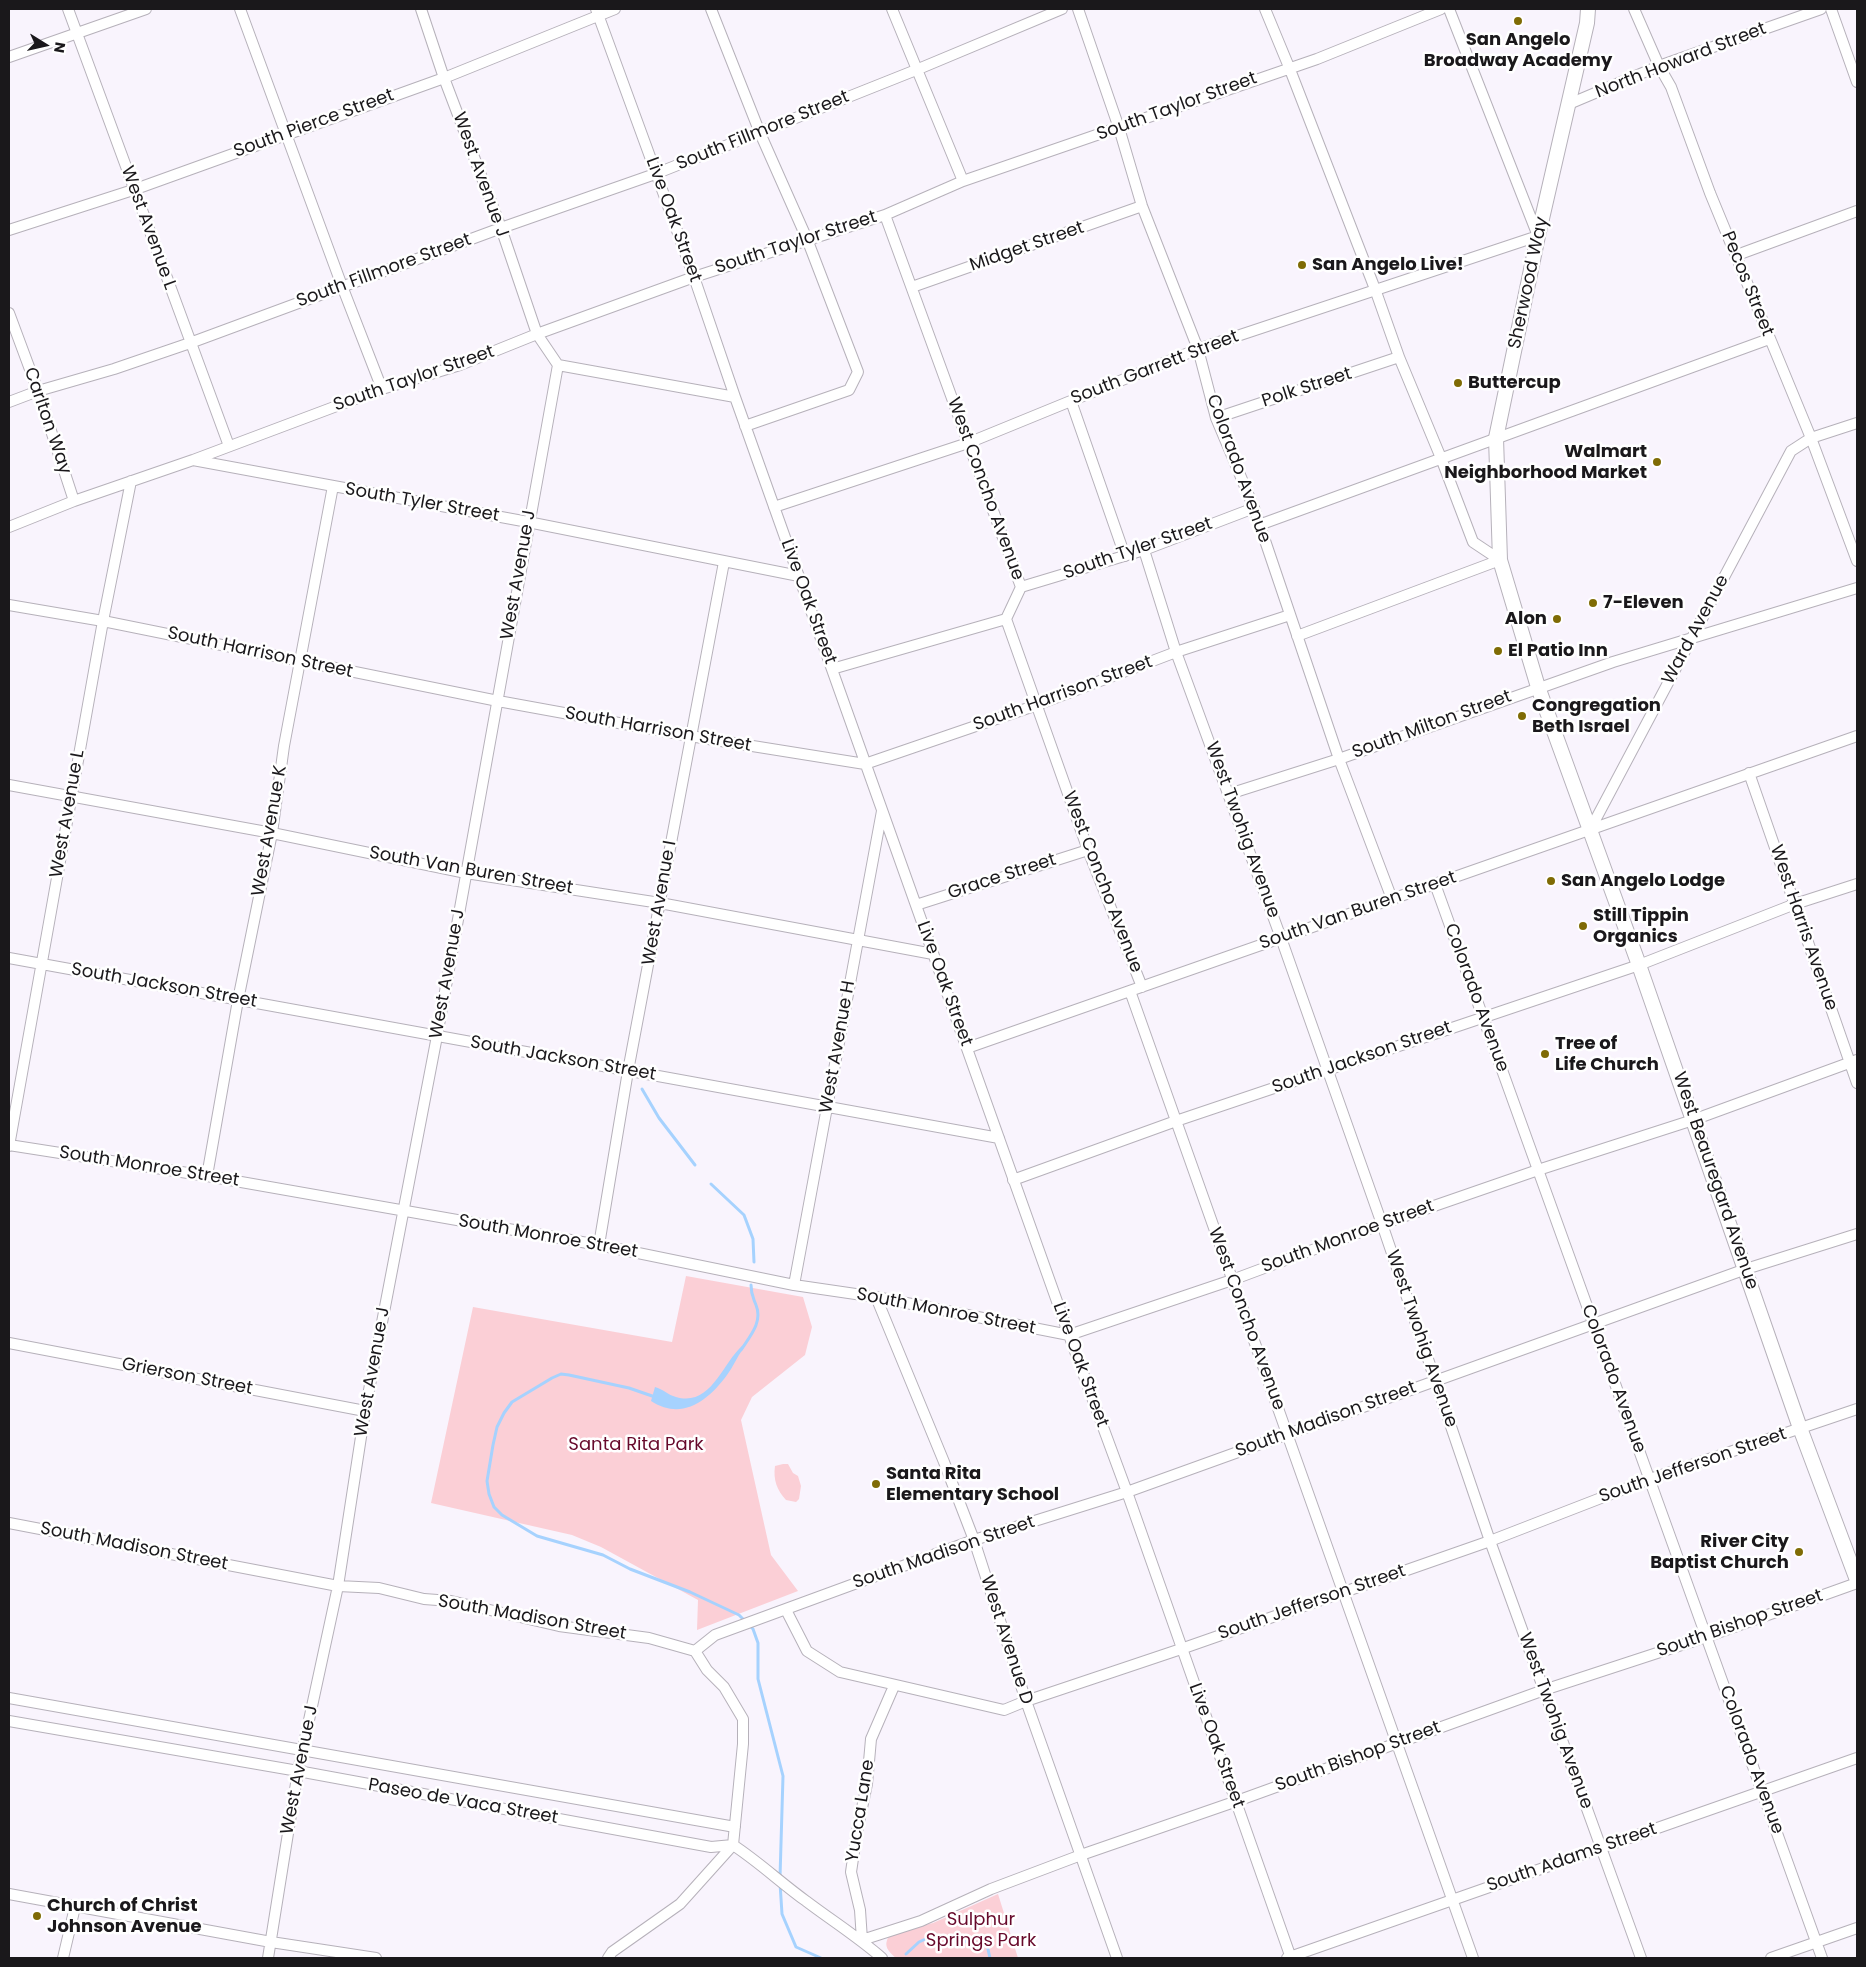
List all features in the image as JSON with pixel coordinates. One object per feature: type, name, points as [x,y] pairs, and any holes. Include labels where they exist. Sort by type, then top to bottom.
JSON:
[{"type":"main road","name":"Sherwood Way","points":[[1500,560],[1496,438],[1538,236],[1587,23],[1588,9]]},
{"type":"main road","name":"West Beauregard Avenue","points":[[1500,560],[1538,687],[1639,965],[1800,1428],[1857,1581]]},
{"type":"street","name":"West Avenue L","points":[[68,9],[133,190],[229,446]]},
{"type":"street","points":[[9,57],[146,9]]},
{"type":"street","points":[[240,9],[382,390]]},
{"type":"street","name":"West Avenue J","points":[[268,1958],[298,1771],[338,1586],[365,1411],[437,1036],[498,701],[528,522],[558,364],[537,334],[501,228],[444,78],[421,9]]},
{"type":"street","name":"South Pierce Street","points":[[9,230],[133,190],[444,78],[598,12],[615,9]]},
{"type":"street","points":[[711,9],[760,133],[807,239],[858,372],[849,390],[745,426]]},
{"type":"street","points":[[892,9],[963,181]]},
{"type":"street","name":"South Fillmore Street","points":[[9,402],[190,343],[501,228],[655,174],[916,70],[1062,9]]},
{"type":"street","name":"Colorado Avenue","points":[[1078,9],[1142,206],[1198,349],[1216,418],[1254,508],[1339,758],[1392,899]]},
{"type":"street","points":[[1265,9],[1376,289],[1399,357],[1473,542],[1500,560]]},
{"type":"street","name":"South Taylor Street","points":[[9,527],[74,501],[193,460],[382,390],[460,365],[537,334],[694,276],[885,214],[963,181],[1316,59],[1441,9]]},
{"type":"street","points":[[1449,9],[1538,236]]},
{"type":"street","name":"Pecos Street","points":[[1634,9],[1671,87],[1710,193],[1737,255],[1857,560]]},
{"type":"street","name":"North Howard Street","points":[[1569,104],[1660,66],[1821,9]]},
{"type":"street","points":[[1831,9],[1857,82]]},
{"type":"street","name":"Live Oak Street","points":[[598,12],[655,174],[694,276],[745,426],[1013,1180],[1237,1801],[1289,1958]]},
{"type":"street","name":"Midget Street","points":[[912,287],[1142,206]]},
{"type":"street","points":[[1737,255],[1857,211]]},
{"type":"street","name":"West Concho Avenue","points":[[885,214],[1021,588],[1006,619],[1088,850],[1142,987]]},
{"type":"street","name":"South Garrett Street","points":[[774,508],[968,443],[1198,349],[1538,236]]},
{"type":"street","name":"Carlton Way","points":[[9,314],[38,391],[74,501]]},
{"type":"street","points":[[1259,525],[1769,339]]},
{"type":"street","name":"Polk Street","points":[[1216,418],[1399,357]]},
{"type":"street","points":[[558,364],[735,397]]},
{"type":"street","points":[[1071,401],[1125,556]]},
{"type":"street","name":"Ward Avenue","points":[[1590,830],[1791,451],[1810,438],[1857,423]]},
{"type":"street","name":"South Tyler Street","points":[[193,460],[528,522],[799,576]]},
{"type":"street","name":"West Avenue L","points":[[9,1146],[103,621],[131,481]]},
{"type":"street","name":"West Avenue K","points":[[207,1176],[238,1000],[272,833],[284,746],[333,486]]},
{"type":"street","name":"South Tyler Street","points":[[1021,588],[1144,550],[1254,508]]},
{"type":"street","name":"West Twohig Avenue","points":[[1144,550],[1176,652],[1328,1070],[1490,1540],[1641,1958]]},
{"type":"street","points":[[1297,636],[1500,560]]},
{"type":"street","name":"West Avenue I","points":[[599,1245],[628,1071],[724,562]]},
{"type":"street","name":"South Milton Street","points":[[1228,794],[1339,758],[1538,687],[1692,637],[1857,588]]},
{"type":"street","name":"South Harrison Street","points":[[9,606],[103,621],[498,701],[690,736],[865,764],[1037,705],[1176,652],[1290,615]]},
{"type":"street","points":[[832,669],[1006,619]]},
{"type":"street","name":"South Van Buren Street","points":[[967,1048],[1857,736]]},
{"type":"street","name":"West Harris Avenue","points":[[1750,773],[1795,904],[1854,1061],[1857,1083]]},
{"type":"street","name":"South Van Buren Street","points":[[9,785],[272,833],[466,873],[660,903],[933,954]]},
{"type":"street","name":"West Avenue H","points":[[794,1285],[882,810]]},
{"type":"street","name":"Grace Street","points":[[916,905],[1088,850]]},
{"type":"street","name":"Colorado Avenue","points":[[1435,884],[1822,1958]]},
{"type":"street","name":"South Jackson Street","points":[[1013,1180],[1176,1122],[1639,965],[1795,904],[1857,884]]},
{"type":"street","name":"South Jackson Street","points":[[9,958],[999,1138]]},
{"type":"street","name":"West Concho Avenue","points":[[1130,991],[1474,1958]]},
{"type":"street","name":"South Monroe Street","points":[[9,1146],[207,1176],[599,1245],[794,1285],[876,1298],[1069,1335],[1232,1280],[1382,1224],[1538,1170],[1693,1120],[1854,1061]]},
{"type":"street","name":"South Madison Street","points":[[9,1523],[338,1586],[379,1588],[424,1599],[450,1601],[559,1626],[649,1638],[695,1651],[715,1635],[974,1540],[1127,1492],[1746,1269],[1857,1234]]},
{"type":"street","name":"West Avenue D","points":[[876,1298],[974,1540],[1026,1701],[1117,1958]]},
{"type":"street","name":"Grierson Street","points":[[9,1343],[365,1411]]},
{"type":"street","name":"South Jefferson Street","points":[[786,1610],[807,1651],[840,1672],[894,1686],[929,1691],[1004,1710],[1490,1540],[1650,1479],[1857,1409]]},
{"type":"street","name":"South Bishop Street","points":[[862,1940],[921,1921],[991,1890],[1081,1855],[1397,1744],[1544,1690],[1706,1637],[1857,1581]]},
{"type":"street","points":[[608,1958],[612,1952],[680,1904],[733,1845],[744,1744],[743,1719],[724,1687],[708,1670],[695,1651]]},
{"type":"street","name":"Yucca Lane","points":[[862,1940],[860,1910],[851,1872],[856,1832],[867,1784],[872,1739],[894,1686]]},
{"type":"street","name":"Paseo de Vaca Street","points":[[9,1698],[735,1827]]},
{"type":"street","name":"Paseo de Vaca Street","points":[[9,1721],[298,1771],[710,1848],[733,1845]]},
{"type":"street","name":"South Adams Street","points":[[1289,1958],[1857,1758]]},
{"type":"street","points":[[733,1845],[755,1859],[808,1903],[862,1940],[882,1958]]},
{"type":"street","points":[[9,1894],[75,1908],[376,1958]]},
{"type":"street","points":[[63,1958],[75,1908]]},
{"type":"street","points":[[1771,1958],[1857,1928]]},
{"type":"green space","name":"Santa Rita Park","points":[[686,1276],[803,1297],[812,1327],[805,1355],[752,1397],[741,1420],[771,1555],[798,1591],[697,1630],[698,1600],[601,1547],[572,1535],[431,1503],[473,1307],[672,1342]]},
{"type":"green space","points":[[788,1464],[793,1473],[798,1476],[801,1486],[799,1499],[796,1502],[786,1500],[776,1484],[775,1466]]},
{"type":"green space","name":"Sulphur Springs Park","points":[[998,1894],[1018,1958],[896,1958],[886,1946],[889,1936],[897,1932],[933,1923]]},
{"type":"water","points":[[742,1346],[743,1349],[727,1375],[703,1400],[684,1408],[673,1409],[662,1407],[651,1401],[655,1387],[676,1397],[688,1398],[698,1396],[715,1382]]},
{"type":"waterway","points":[[642,1089],[659,1118],[695,1165]]},
{"type":"waterway","points":[[711,1184],[744,1215],[753,1239],[754,1262]]},
{"type":"waterway","points":[[741,1350],[752,1334],[758,1317],[751,1285]]},
{"type":"waterway","points":[[655,1397],[629,1388],[569,1375],[561,1374],[552,1378],[512,1402],[504,1413],[497,1427],[493,1445],[487,1481],[489,1494],[494,1507],[502,1515],[537,1536],[603,1555],[630,1569],[690,1592],[739,1615],[753,1629],[758,1643],[758,1679],[783,1776],[780,1877]]},
{"type":"waterway","points":[[780,1883],[782,1914],[796,1947],[821,1958]]},
{"type":"waterway","points":[[906,1954],[919,1942],[932,1936],[987,1945],[990,1958]]},
{"type":"place","name":"San Angelo Broadway Academy","points":[[1518,21]]},
{"type":"place","name":"San Angelo Live!","points":[[1302,265]]},
{"type":"place","name":"Buttercup","points":[[1458,383]]},
{"type":"place","name":"Walmart Neighborhood Market","points":[[1657,462]]},
{"type":"place","name":"7-Eleven","points":[[1593,603]]},
{"type":"place","name":"Alon","points":[[1557,619]]},
{"type":"place","name":"El Patio Inn","points":[[1498,651]]},
{"type":"place","name":"Congregation Beth Israel","points":[[1522,716]]},
{"type":"place","name":"San Angelo Lodge","points":[[1551,881]]},
{"type":"place","name":"Still Tippin Organics","points":[[1583,926]]},
{"type":"place","name":"Tree of Life Church","points":[[1545,1054]]},
{"type":"place","name":"Santa Rita Elementary School","points":[[876,1484]]},
{"type":"place","name":"River City Baptist Church","points":[[1799,1552]]},
{"type":"place","name":"Church of Christ Johnson Avenue","points":[[37,1916]]}]
